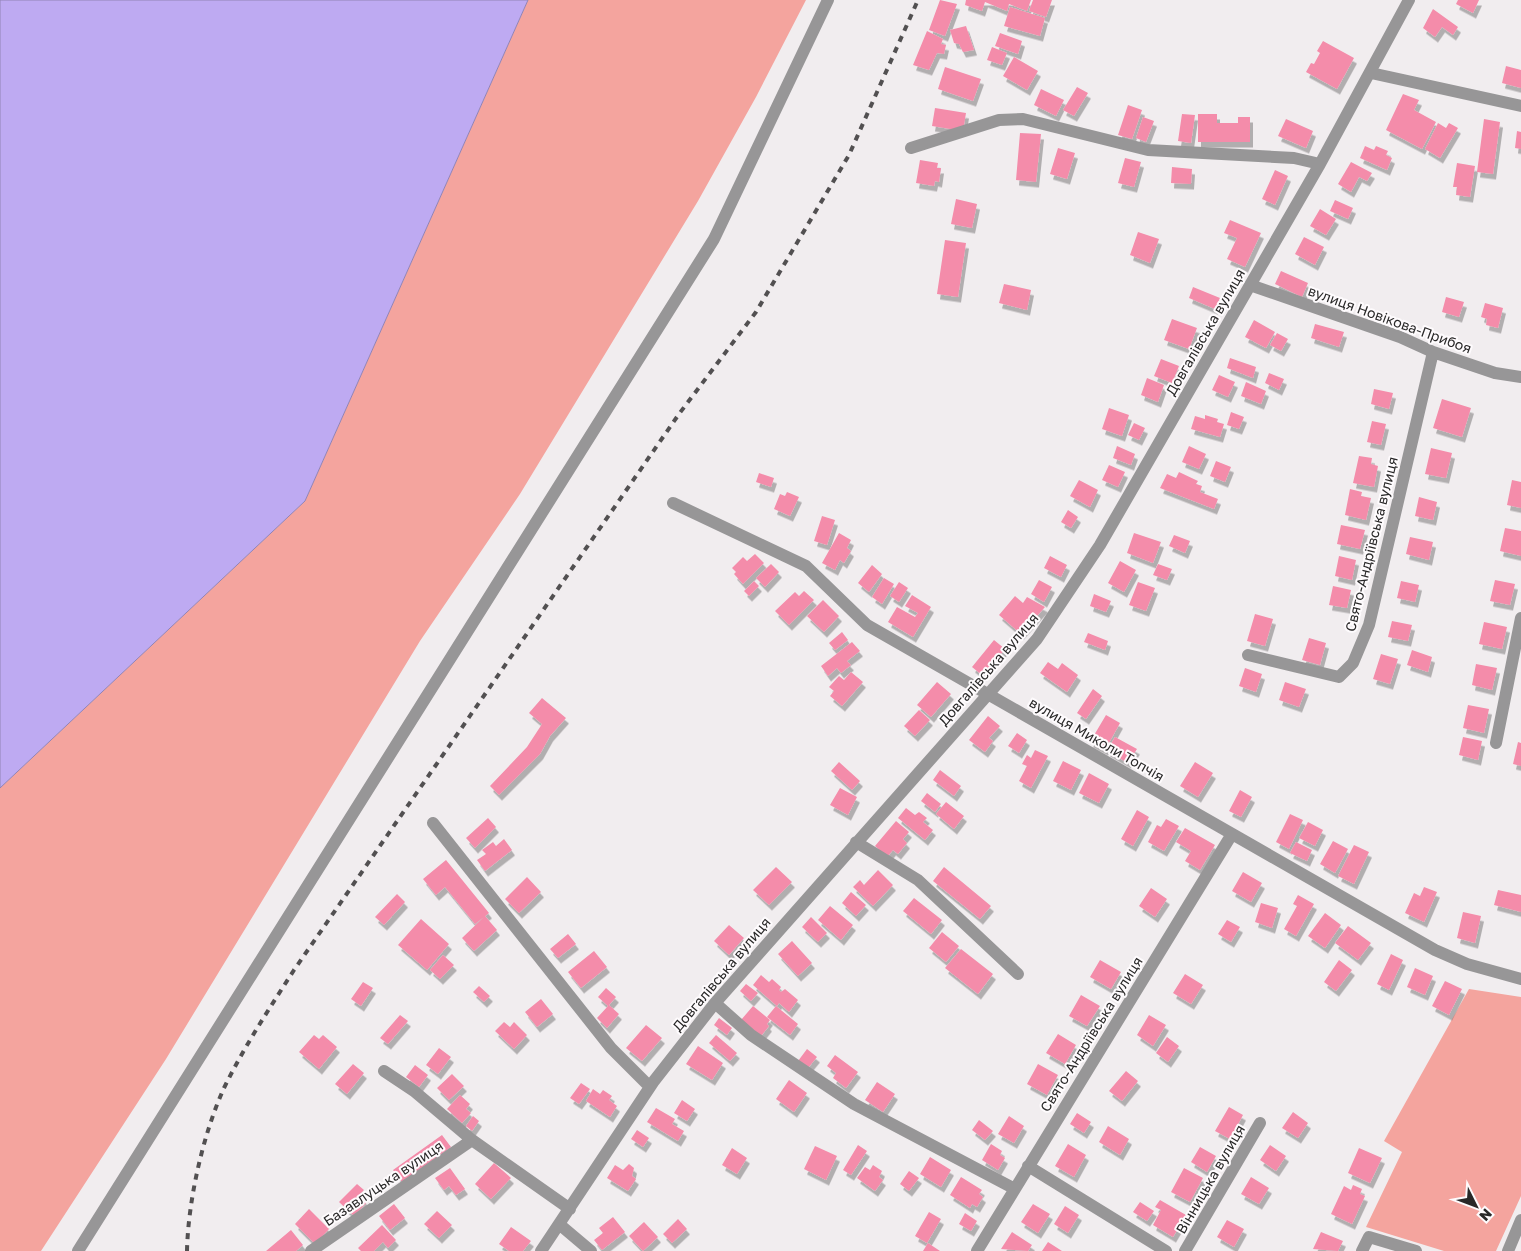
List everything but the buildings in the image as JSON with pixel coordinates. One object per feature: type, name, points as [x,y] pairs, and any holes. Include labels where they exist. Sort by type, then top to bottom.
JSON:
[{"type":"street","points":[[78,1251],[714,239],[828,0]]},
{"type":"street","name":"Довгалівська вулиця","points":[[541,1251],[650,1087],[715,1003],[1037,639],[1100,545],[1320,164],[1409,0]]},
{"type":"street","points":[[1371,73],[1521,106]]},
{"type":"street","points":[[911,148],[999,120],[1023,119],[1148,150],[1294,158],[1320,164]]},
{"type":"street","name":"вулиця Новікова-Прибоя","points":[[1250,285],[1400,336],[1433,352],[1494,373],[1521,377]]},
{"type":"street","name":"Свято-Андріївська вулиця","points":[[1248,655],[1339,677],[1353,663],[1368,625],[1384,565],[1433,352]]},
{"type":"street","name":"вулиця Миколи Топчія","points":[[673,503],[806,566],[867,625],[1436,950],[1467,964],[1521,979]]},
{"type":"street","points":[[1496,743],[1521,618]]},
{"type":"street","points":[[433,823],[611,1048],[650,1087]]},
{"type":"street","name":"Свято-Андріївська вулиця","points":[[977,1251],[1232,834]]},
{"type":"street","points":[[856,842],[918,880],[1018,974]]},
{"type":"street","points":[[715,1003],[752,1035],[854,1104],[1015,1189]]},
{"type":"street","points":[[384,1071],[414,1091],[472,1140],[570,1209]]},
{"type":"street","name":"Вінницька вулиця","points":[[1185,1251],[1260,1122]]},
{"type":"street","name":"Базавлуцька вулиця","points":[[311,1251],[472,1140]]},
{"type":"street","points":[[1028,1166],[1166,1251]]},
{"type":"street","points":[[1508,1251],[1521,1220]]},
{"type":"street","points":[[559,1224],[592,1251]]},
{"type":"street","points":[[1362,1251],[1369,1237],[1416,1251]]},
{"type":"shaded area","points":[[0,0],[528,0],[305,501],[0,788]]},
{"type":"shaded area","points":[[528,0],[806,0],[756,97],[698,201],[520,494],[420,641],[166,1059],[41,1251],[0,1251],[0,788],[305,501]]},
{"type":"shaded area","points":[[1469,989],[1521,997],[1521,1196],[1496,1251],[1444,1251],[1366,1227],[1402,1152],[1384,1141]]},
{"type":"railway","points":[[187,1251],[190,1211],[203,1147],[216,1106],[248,1043],[294,970],[679,414],[756,312],[849,155],[918,0]]}]
